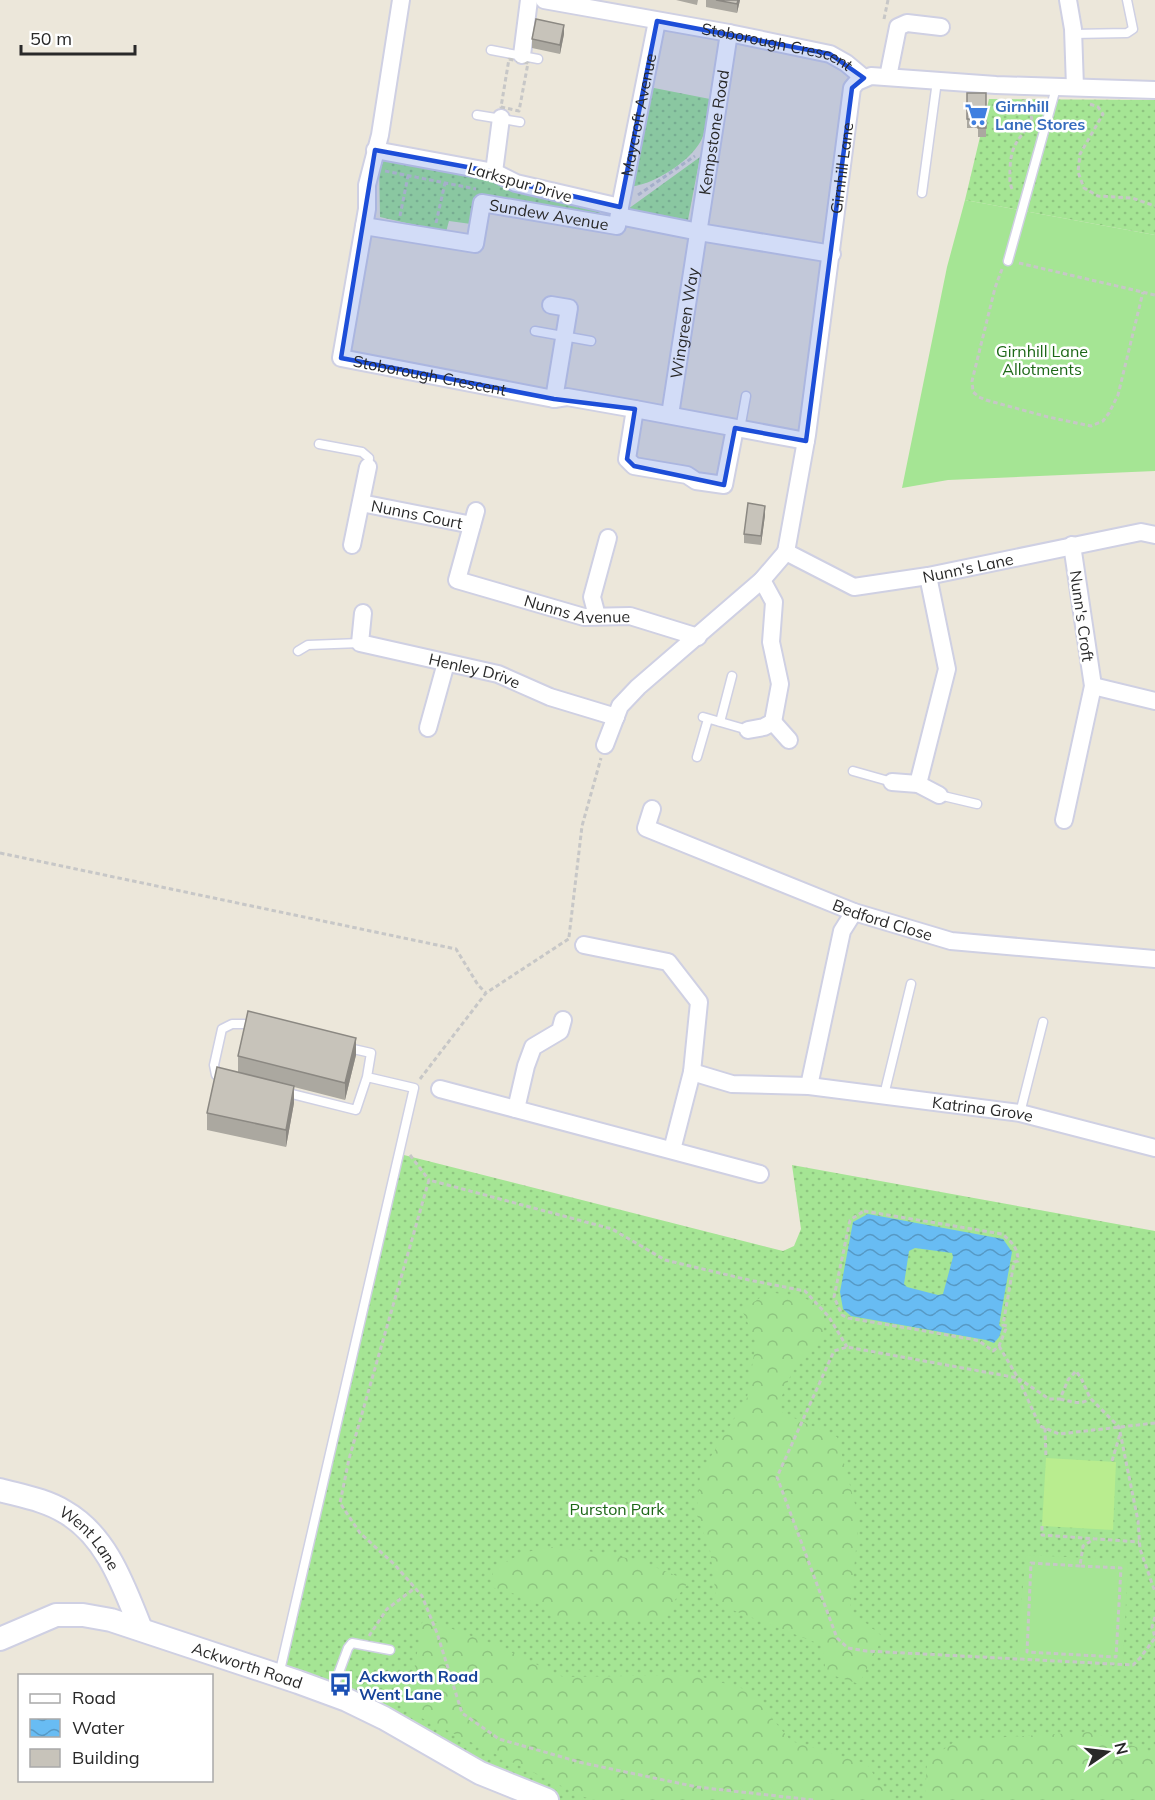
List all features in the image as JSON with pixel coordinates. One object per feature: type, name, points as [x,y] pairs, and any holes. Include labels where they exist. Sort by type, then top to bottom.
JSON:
[{"type":"main road","name":"Went Lane","points":[[0,1490],[54,1506],[76,1519],[88,1530],[110,1560],[141,1629]]},
{"type":"main road","name":"Ackworth Road","points":[[0,1639],[56,1615],[84,1615],[111,1620],[331,1694],[384,1718],[480,1773],[547,1800]]},
{"type":"street","name":"Stoborough Crescent","points":[[401,0],[380,135],[367,184],[367,208],[341,358],[554,399],[567,397],[806,441]]},
{"type":"street","points":[[529,0],[529,59]]},
{"type":"street","name":"Stoborough Crescent","points":[[544,0],[729,33],[830,54],[846,63],[864,78]]},
{"type":"street","points":[[1068,0],[1082,87]]},
{"type":"street","name":"Maycroft Avenue","points":[[619,212],[657,21]]},
{"type":"street","points":[[888,77],[898,27],[907,23],[941,27]]},
{"type":"street","name":"Kempstone Road","points":[[699,232],[729,33]]},
{"type":"street","points":[[864,78],[871,76],[1056,88],[1155,90]]},
{"type":"street","name":"Girnhill Lane","points":[[786,552],[806,441],[852,88],[864,78]]},
{"type":"street","points":[[494,172],[501,118]]},
{"type":"street","name":"Larkspur Drive","points":[[375,150],[494,172],[523,185],[619,212]]},
{"type":"street","name":"Sundew Avenue","points":[[364,226],[475,244],[482,203],[617,226],[619,212],[699,232],[832,254]]},
{"type":"street","name":"Wingreen Way","points":[[670,416],[699,232]]},
{"type":"street","points":[[551,305],[569,308],[554,399]]},
{"type":"street","points":[[635,409],[627,459],[634,466],[687,475],[696,481],[724,485],[738,428]]},
{"type":"street","name":"Nunns Court","points":[[352,545],[368,467]]},
{"type":"street","name":"Nunns Court","points":[[361,503],[474,518],[457,580]]},
{"type":"street","name":"Nunn's Lane","points":[[786,552],[854,587],[928,576],[1141,532],[1155,535]]},
{"type":"street","points":[[597,616],[592,597],[608,538]]},
{"type":"street","name":"Nunn's Croft","points":[[1064,820],[1093,686],[1072,545]]},
{"type":"street","points":[[605,745],[621,706],[638,687],[762,580],[786,552]]},
{"type":"street","points":[[918,784],[946,669],[928,576]]},
{"type":"street","name":"Nunns Avenue","points":[[457,580],[584,617],[630,616],[698,637]]},
{"type":"street","points":[[762,580],[774,602],[771,642],[780,684],[773,722]]},
{"type":"street","points":[[360,643],[363,613]]},
{"type":"street","name":"Henley Drive","points":[[360,643],[498,674],[550,697],[616,717]]},
{"type":"street","points":[[428,728],[446,663]]},
{"type":"street","points":[[1093,686],[1155,701]]},
{"type":"street","points":[[748,730],[764,727],[773,722]]},
{"type":"street","points":[[773,722],[789,741]]},
{"type":"street","points":[[892,782],[918,784],[939,795]]},
{"type":"street","name":"Bedford Close","points":[[652,809],[646,828],[854,912],[951,941],[1155,959]]},
{"type":"street","points":[[809,1086],[842,931],[854,912]]},
{"type":"street","points":[[576,941],[668,962],[699,1002],[692,1072],[672,1150]]},
{"type":"street","points":[[516,1109],[533,1047],[560,1031],[563,1020]]},
{"type":"street","name":"Katrina Grove","points":[[692,1072],[732,1084],[809,1086],[1020,1113],[1155,1148]]},
{"type":"street","points":[[440,1089],[760,1174]]},
{"type":"lane","points":[[1073,34],[1126,33],[1133,29],[1127,0]]},
{"type":"lane","points":[[491,50],[529,59]]},
{"type":"lane","points":[[922,193],[937,81]]},
{"type":"lane","points":[[1008,261],[1056,88]]},
{"type":"lane","points":[[477,115],[520,122]]},
{"type":"lane","points":[[535,331],[591,341]]},
{"type":"lane","points":[[738,428],[746,396]]},
{"type":"lane","points":[[319,444],[362,452],[369,458],[368,467]]},
{"type":"lane","points":[[298,651],[308,645],[360,643]]},
{"type":"lane","points":[[720,722],[732,676]]},
{"type":"lane","points":[[697,757],[705,718],[748,730]]},
{"type":"lane","points":[[853,771],[892,782]]},
{"type":"lane","points":[[939,795],[977,804]]},
{"type":"lane","points":[[884,1095],[911,984]]},
{"type":"lane","points":[[1020,1113],[1043,1022]]},
{"type":"lane","points":[[232,1024],[244,1024],[371,1053],[367,1077],[356,1110],[216,1075],[213,1065],[222,1029],[232,1024]]},
{"type":"lane","points":[[279,1675],[414,1088],[367,1077]]},
{"type":"lane","points":[[331,1694],[352,1643],[390,1650]]},
{"type":"path","points":[[509,59],[529,59],[519,111],[501,107],[509,59]]},
{"type":"path","points":[[1012,189],[1009,180],[1009,157],[1013,146],[1032,121],[1031,114],[1023,106],[1025,86]]},
{"type":"path","points":[[1082,87],[1090,104],[1103,114],[1080,154],[1078,172],[1084,188],[1098,196],[1132,198],[1155,206]]},
{"type":"path","points":[[619,212],[714,143]]},
{"type":"path","points":[[399,221],[410,169]]},
{"type":"path","points":[[379,170],[483,190]]},
{"type":"path","points":[[435,230],[447,176]]},
{"type":"path","points":[[1143,292],[1118,395],[1106,418],[1098,423],[1091,426],[1048,417],[979,397],[972,389],[995,288],[1001,270],[1008,261],[1143,292],[1155,295]]},
{"type":"path","points":[[414,1088],[486,993],[576,941],[582,826],[605,745]]},
{"type":"path","points":[[0,853],[456,949],[478,985],[486,993]]},
{"type":"path","points":[[401,1144],[429,1180],[612,1229],[665,1260],[805,1291],[829,1317],[847,1347]]},
{"type":"path","points":[[429,1180],[349,1459],[340,1503],[360,1533],[395,1564],[422,1596],[437,1633],[462,1713],[500,1739],[583,1763],[697,1787],[813,1800]]},
{"type":"path","points":[[864,1211],[1002,1234],[1008,1238],[1016,1246],[1018,1261],[1014,1262],[1003,1325],[1007,1326],[999,1346],[993,1351],[979,1341],[971,1339],[848,1318],[842,1315],[834,1297],[850,1220],[864,1211]]},
{"type":"path","points":[[999,1346],[1040,1426],[1059,1434],[1155,1423]]},
{"type":"path","points":[[1090,1398],[1085,1402],[1077,1403],[1049,1399],[1017,1378],[847,1347],[834,1351],[777,1477],[837,1638],[848,1648],[866,1651],[1133,1665],[1155,1637],[1152,1627],[1155,1617]]},
{"type":"path","points":[[1060,1399],[1068,1380],[1076,1371],[1090,1398],[1119,1427],[1136,1509],[1139,1542],[1155,1592]]},
{"type":"path","points":[[1045,1428],[1046,1458]]},
{"type":"path","points":[[1112,1461],[1120,1432]]},
{"type":"path","points":[[1042,1526],[1042,1535],[1139,1542]]},
{"type":"path","points":[[1080,1566],[1083,1546],[1094,1539]]},
{"type":"path","points":[[1031,1563],[1080,1566],[1121,1568],[1116,1657],[1027,1652],[1031,1563]]},
{"type":"path","points":[[363,1645],[387,1609],[415,1588]]},
{"type":"highlighted area","points":[[657,21],[830,54],[864,78],[852,88],[806,441],[735,428],[724,485],[634,466],[627,459],[635,409],[554,399],[341,358],[375,150],[494,172],[516,183],[620,207]]},
{"type":"green space","points":[[644,86],[710,99],[706,123],[698,145],[681,163],[657,178],[624,187]]},
{"type":"green space","points":[[989,99],[1155,100],[1155,235],[965,200]]},
{"type":"green space","points":[[700,157],[688,220],[628,209]]},
{"type":"green space","points":[[390,159],[477,173],[503,188],[601,207],[598,219],[476,197],[471,224],[449,221],[446,232],[380,217],[379,163]]},
{"type":"green space","name":"Girnhill Lane Allotments","points":[[965,200],[1155,235],[1155,471],[948,480],[902,488],[947,267]]},
{"type":"green space","name":"Purston Park","points":[[400,1154],[783,1251],[794,1246],[801,1229],[792,1165],[1155,1231],[1155,1800],[547,1800],[279,1675]]},
{"type":"green space","points":[[769,1292],[800,1297],[824,1305],[824,1339],[792,1372],[776,1410],[837,1437],[859,1519],[850,1610],[883,1637],[859,1684],[826,1673],[822,1645],[717,1604],[710,1550],[697,1515],[700,1474],[747,1398],[756,1342],[742,1310]]},
{"type":"green space","points":[[1046,1458],[1116,1462],[1113,1530],[1042,1526]]},
{"type":"green space","points":[[559,1546],[638,1560],[689,1581],[661,1619],[561,1619],[541,1605],[491,1587],[493,1568],[526,1552]]},
{"type":"green space","points":[[1026,1555],[1128,1560],[1123,1664],[1016,1659]]},
{"type":"green space","points":[[423,1618],[498,1646],[563,1677],[695,1675],[748,1690],[791,1741],[867,1764],[890,1800],[596,1800],[584,1797],[407,1711]]},
{"type":"green space","points":[[1090,1732],[1155,1753],[1155,1800],[925,1800],[927,1761],[957,1740]]},
{"type":"water","points":[[868,1214],[1003,1239],[1012,1252],[999,1325],[1002,1328],[999,1337],[994,1343],[851,1316],[843,1309],[840,1292],[853,1222]],"holes":[[[915,1248],[952,1253],[953,1257],[943,1294],[938,1295],[907,1287],[904,1284],[909,1251]]]},
{"type":"building","points":[[716,0],[738,0],[737,4]]},
{"type":"building","points":[[536,19],[564,25],[560,45],[532,39]]},
{"type":"building","name":"Girnhill Lane Stores","points":[[967,93],[986,93],[986,128],[978,128],[978,119],[967,119]]},
{"type":"building","points":[[748,503],[765,506],[761,536],[744,534]]},
{"type":"building","points":[[248,1011],[356,1038],[345,1083],[238,1056]]},
{"type":"building","points":[[217,1067],[294,1086],[286,1130],[207,1113]]},
{"type":"place","name":"Girnhill Lane Stores","points":[[977,115]]},
{"type":"place","name":"Ackworth Road Went Lane","points":[[341,1685]]}]
